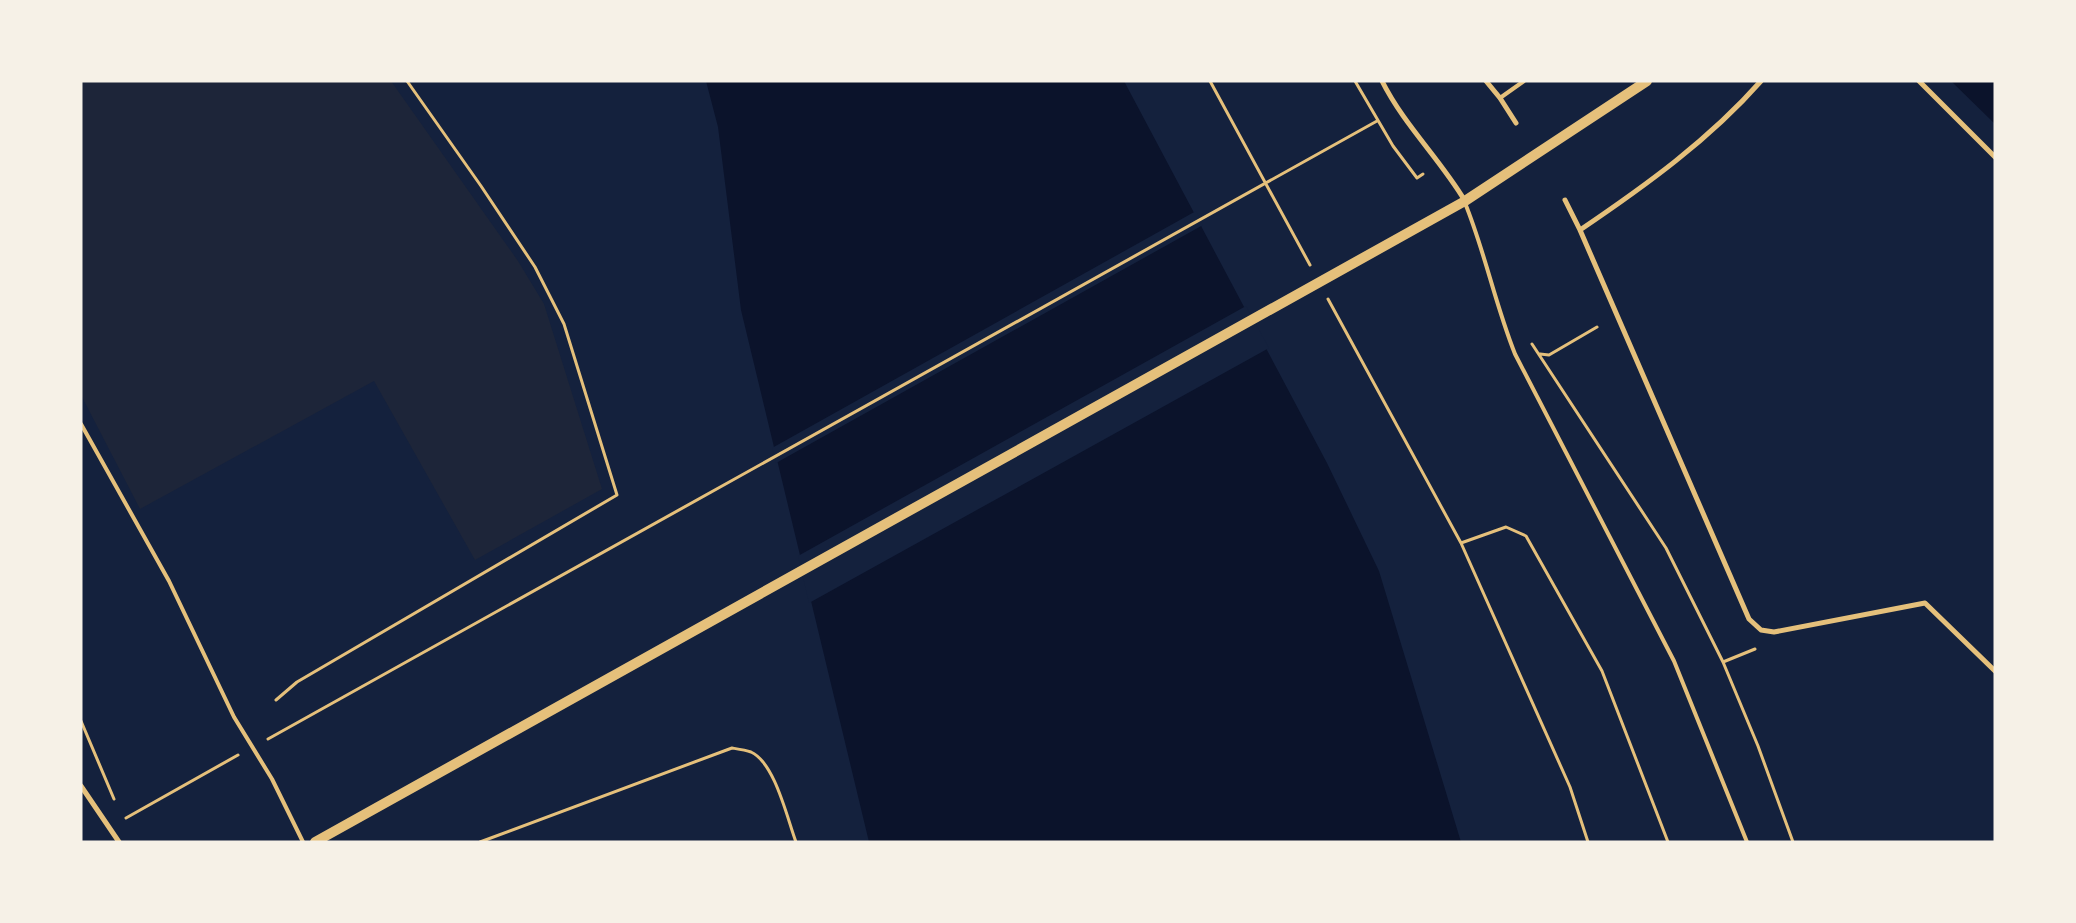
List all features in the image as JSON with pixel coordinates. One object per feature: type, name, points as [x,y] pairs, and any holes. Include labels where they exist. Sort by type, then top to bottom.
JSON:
[{"type":"main road","points":[[315,842],[1465,201],[1647,81]]},
{"type":"street","points":[[1382,81],[1395,108],[1465,201]]},
{"type":"street","points":[[1486,81],[1500,98],[1516,123]]},
{"type":"street","points":[[1580,230],[1643,187],[1697,145],[1762,81]]},
{"type":"street","points":[[1918,81],[1995,158]]},
{"type":"street","points":[[1565,200],[1580,230],[1749,620],[1761,630],[1774,632],[1925,603],[1995,671]]},
{"type":"street","points":[[81,786],[119,842]]},
{"type":"lane","points":[[1500,98],[1524,81]]},
{"type":"lane","points":[[1465,201],[1477,233],[1498,310],[1515,354],[1674,662],[1747,842]]},
{"type":"lane","points":[[81,424],[169,581],[234,716],[272,778],[303,842]]},
{"type":"path","points":[[276,700],[297,682],[618,495],[612,481],[564,324],[535,267],[482,186],[406,81]]},
{"type":"path","points":[[1210,81],[1314,273]]},
{"type":"path","points":[[1355,81],[1377,121],[1417,178],[1423,174]]},
{"type":"path","points":[[263,741],[1377,121]]},
{"type":"path","points":[[1323,290],[1461,543],[1570,787],[1588,842]]},
{"type":"path","points":[[1540,354],[1549,355],[1597,327]]},
{"type":"path","points":[[1531,342],[1666,548],[1723,662],[1758,746],[1793,842]]},
{"type":"path","points":[[1461,543],[1506,527],[1526,536],[1602,670],[1668,842]]},
{"type":"path","points":[[1723,662],[1755,649]]},
{"type":"path","points":[[81,721],[115,801]]},
{"type":"path","points":[[480,842],[732,748],[752,752],[765,763],[774,780],[796,842]]},
{"type":"path","points":[[123,819],[245,751]]},
{"type":"shaded area","points":[[81,81],[391,81],[518,261],[544,304],[602,489],[475,560],[374,381],[140,509],[81,395]]},
{"type":"shaded area","points":[[706,81],[1124,81],[1327,463],[1379,571],[1461,842],[869,842],[741,310],[718,127]]},
{"type":"shaded area","points":[[1951,81],[1995,81],[1995,124]]},
{"type":"pier","points":[[1196,211],[1203,225],[776,463],[772,448]]},
{"type":"pier","points":[[1246,306],[1269,348],[809,603],[798,556]]}]
